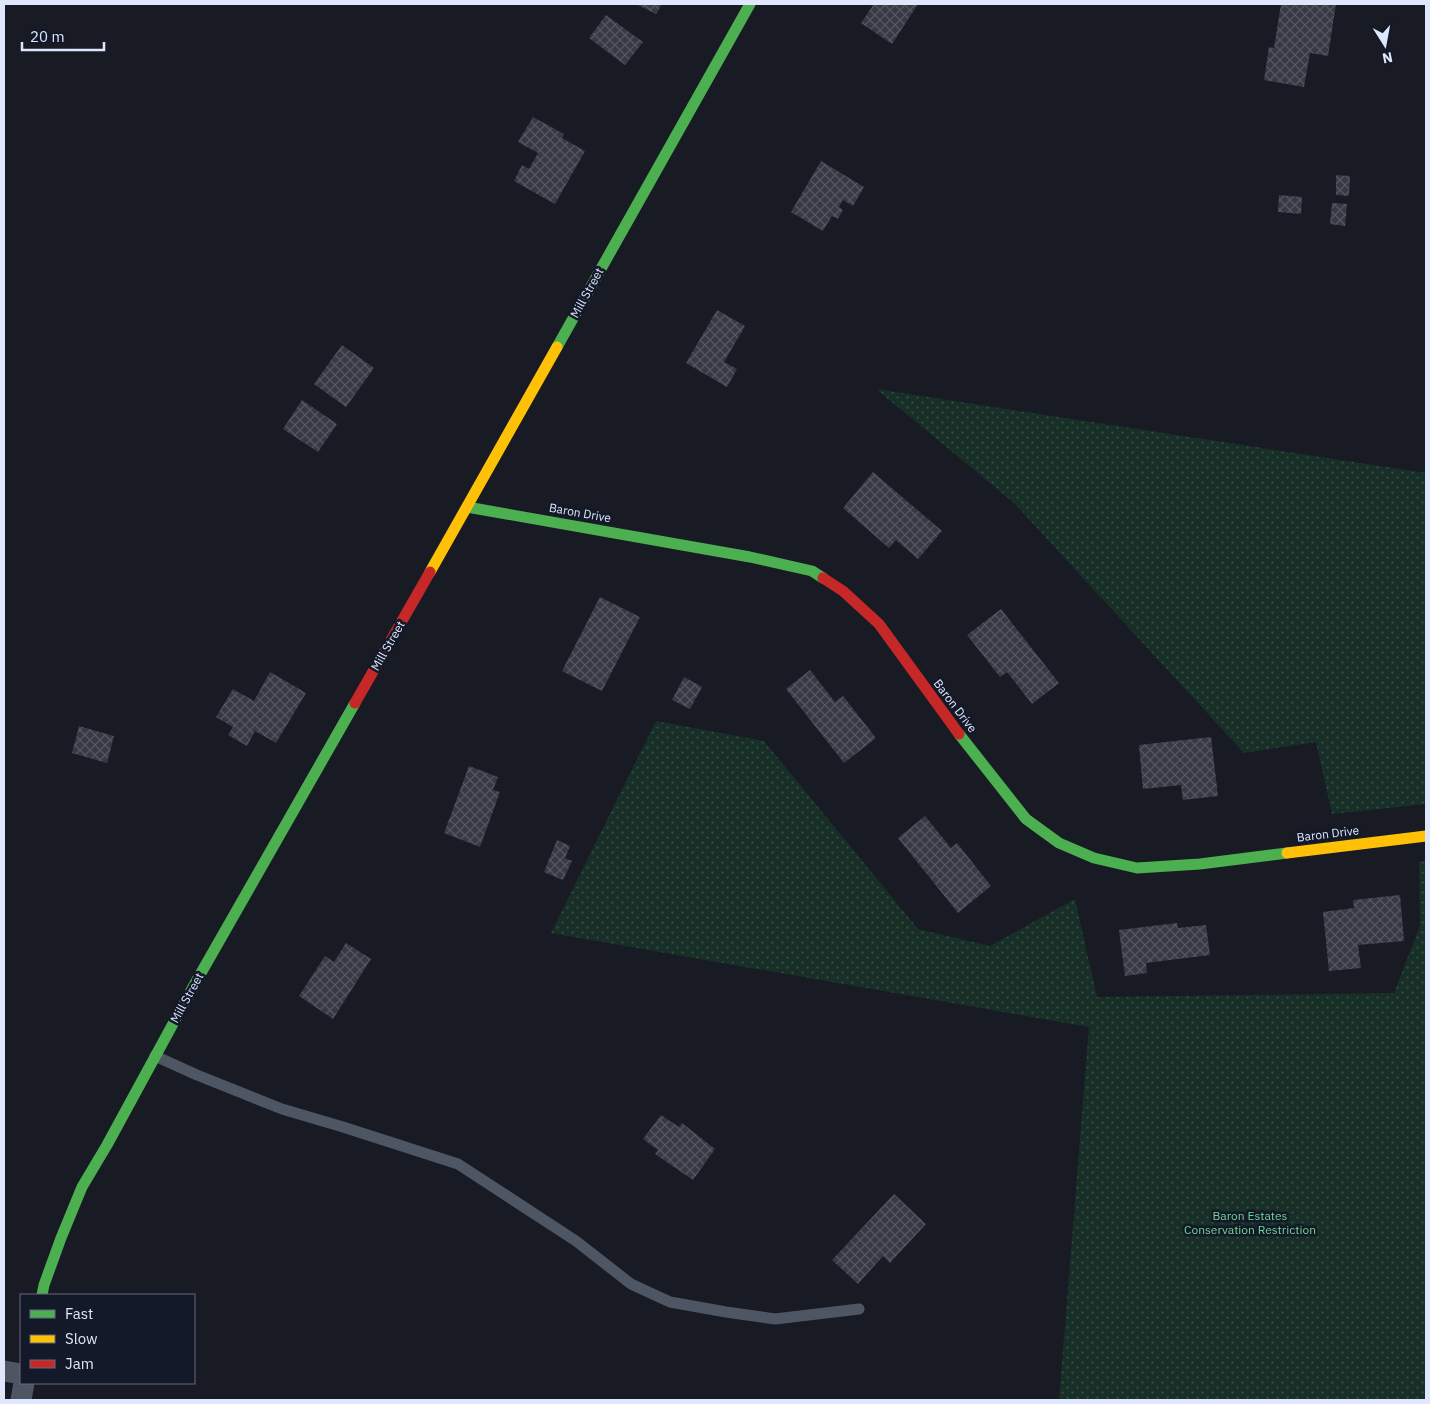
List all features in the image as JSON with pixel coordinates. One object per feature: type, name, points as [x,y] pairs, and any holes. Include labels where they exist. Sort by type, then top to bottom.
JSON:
[{"type":"street","name":"Mill Street","points":[[42,1294],[61,1238],[82,1187],[203,970],[468,507],[750,4]]},
{"type":"street","name":"Baron Drive","points":[[468,507],[750,557],[812,571],[844,591],[879,624],[949,722],[1026,818],[1059,843],[1094,858],[1137,868],[1200,864],[1426,836]]},
{"type":"street","points":[[4,1371],[20,1374]]},
{"type":"street","points":[[21,1400],[24,1384]]},
{"type":"lane","points":[[156,1056],[197,1075],[282,1109],[458,1164],[576,1241],[631,1284],[670,1302],[775,1319],[860,1309]]},
{"type":"green space","points":[[876,389],[1426,473],[1426,804],[1332,814],[1316,742],[1244,753],[1014,503]]},
{"type":"green space","name":"Baron Estates Conservation Restriction","points":[[656,721],[764,741],[918,929],[990,946],[1075,899],[1097,997],[1394,993],[1420,926],[1419,862],[1426,861],[1426,1400],[1059,1400],[1089,1027],[551,933]]},
{"type":"building","points":[[636,4],[662,4],[656,14]]},
{"type":"building","points":[[874,4],[918,4],[892,44],[861,23]]},
{"type":"building","points":[[1281,4],[1336,4],[1328,56],[1310,53],[1304,87],[1264,80],[1269,47],[1274,48]]},
{"type":"building","points":[[606,15],[643,42],[625,65],[589,38]]},
{"type":"building","points":[[533,117],[564,134],[562,138],[585,151],[555,204],[514,181],[522,165],[529,169],[538,153],[518,142]]},
{"type":"building","points":[[821,161],[864,187],[853,206],[843,200],[839,207],[843,210],[838,219],[832,216],[823,231],[791,212]]},
{"type":"building","points":[[1336,175],[1350,176],[1349,196],[1336,195]]},
{"type":"building","points":[[1279,195],[1302,197],[1301,214],[1278,212]]},
{"type":"building","points":[[1332,203],[1347,204],[1345,226],[1330,224]]},
{"type":"building","points":[[717,310],[745,326],[724,362],[737,369],[727,387],[686,363]]},
{"type":"building","points":[[342,345],[374,368],[346,407],[314,384]]},
{"type":"building","points":[[302,400],[337,424],[318,452],[283,429]]},
{"type":"building","points":[[873,472],[942,531],[918,559],[896,540],[889,548],[843,508]]},
{"type":"building","points":[[600,597],[640,617],[602,691],[562,671]]},
{"type":"building","points":[[1001,609],[1059,683],[1032,704],[1007,672],[1000,677],[967,635]]},
{"type":"building","points":[[810,670],[835,702],[843,696],[876,738],[844,763],[786,689]]},
{"type":"building","points":[[270,672],[306,693],[276,743],[255,731],[247,746],[228,735],[233,727],[216,717],[233,689],[254,701]]},
{"type":"building","points":[[684,677],[702,687],[690,709],[672,700]]},
{"type":"building","points":[[79,726],[114,736],[107,763],[72,753]]},
{"type":"building","points":[[1211,737],[1218,796],[1183,800],[1181,785],[1143,789],[1139,745]]},
{"type":"building","points":[[469,766],[498,777],[493,790],[500,792],[480,847],[444,833]]},
{"type":"building","points":[[925,816],[951,848],[957,843],[991,886],[958,913],[898,838]]},
{"type":"building","points":[[557,840],[570,846],[565,858],[572,861],[563,880],[544,872]]},
{"type":"building","points":[[1400,895],[1404,941],[1358,945],[1361,968],[1329,971],[1323,912],[1354,908],[1353,900]]},
{"type":"building","points":[[1177,923],[1178,928],[1206,925],[1210,955],[1146,963],[1147,973],[1125,976],[1119,930]]},
{"type":"building","points":[[346,943],[371,959],[333,1019],[299,996],[325,956],[334,962]]},
{"type":"building","points":[[661,1115],[679,1127],[682,1123],[715,1149],[693,1180],[655,1154],[658,1150],[643,1139]]},
{"type":"building","points":[[894,1194],[926,1224],[890,1263],[883,1256],[858,1284],[832,1260]]},
{"type":"traffic: fast","points":[[557,347],[750,4]]},
{"type":"traffic: fast","points":[[467,507],[750,557],[812,571],[823,578]]},
{"type":"traffic: fast","points":[[42,1294],[61,1238],[82,1187],[193,987],[355,703]]},
{"type":"traffic: fast","points":[[959,734],[1026,819],[1059,843],[1094,858],[1137,868],[1200,864],[1287,853]]},
{"type":"traffic: slow","points":[[430,572],[557,347]]},
{"type":"traffic: slow","points":[[1287,853],[1426,836]]},
{"type":"traffic: jam","points":[[355,703],[430,572]]},
{"type":"traffic: jam","points":[[823,578],[843,591],[879,624],[959,734]]}]
